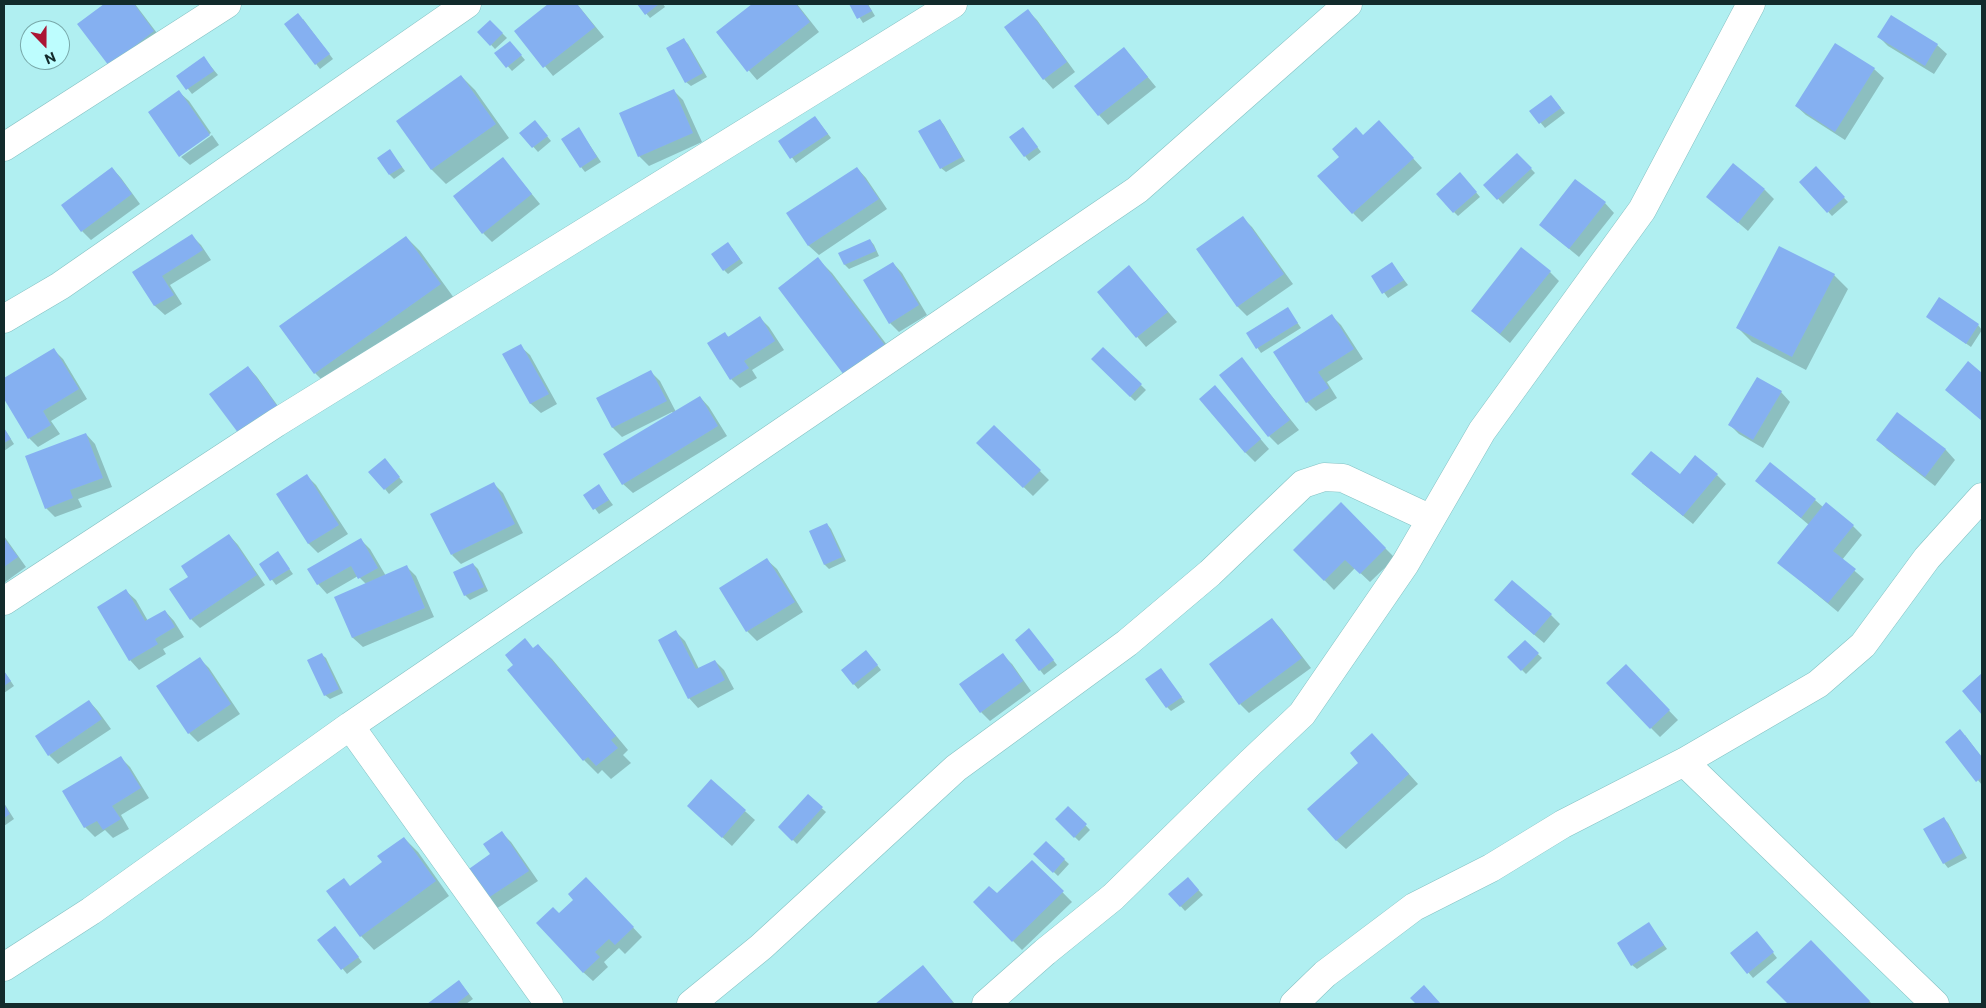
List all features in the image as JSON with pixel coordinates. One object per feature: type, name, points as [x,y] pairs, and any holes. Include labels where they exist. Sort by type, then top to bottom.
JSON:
[{"type":"street","points":[[4,147],[227,4]]},
{"type":"street","points":[[4,320],[60,286],[467,4]]},
{"type":"street","points":[[4,601],[276,423],[953,4]]},
{"type":"street","points":[[4,967],[91,911],[350,726],[1137,190],[1348,4]]},
{"type":"street","points":[[986,1004],[1045,952],[1113,897],[1243,769],[1302,714],[1405,564],[1482,431],[1642,210],[1751,4]]},
{"type":"street","points":[[691,1004],[761,948],[956,768],[1126,643],[1210,573],[1303,484],[1324,476],[1343,478],[1431,519]]},
{"type":"street","points":[[1294,1004],[1324,974],[1414,907],[1491,868],[1563,824],[1684,762],[1818,684],[1863,645],[1927,558],[1982,497]]},
{"type":"street","points":[[350,726],[549,1004]]},
{"type":"street","points":[[1684,762],[1935,1004]]},
{"type":"building","points":[[104,4],[134,4],[154,31],[109,66],[77,24]]},
{"type":"building","points":[[548,4],[577,4],[595,27],[543,68],[514,31]]},
{"type":"building","points":[[637,4],[659,4],[645,15]]},
{"type":"building","points":[[752,4],[796,4],[810,22],[747,72],[716,32]]},
{"type":"building","points":[[849,4],[867,4],[872,11],[857,19]]},
{"type":"building","points":[[1028,9],[1067,62],[1043,80],[1004,27]]},
{"type":"building","points":[[298,13],[330,54],[315,65],[284,24]]},
{"type":"building","points":[[1891,15],[1938,44],[1925,66],[1877,37]]},
{"type":"building","points":[[490,20],[503,33],[490,46],[477,32]]},
{"type":"building","points":[[684,38],[703,73],[685,83],[666,48]]},
{"type":"building","points":[[510,41],[522,55],[506,68],[494,53]]},
{"type":"building","points":[[1835,43],[1875,68],[1835,132],[1795,106]]},
{"type":"building","points":[[1124,47],[1148,77],[1098,116],[1074,86]]},
{"type":"building","points":[[204,56],[214,71],[186,90],[176,76]]},
{"type":"building","points":[[461,75],[496,124],[431,170],[396,121]]},
{"type":"building","points":[[674,89],[693,133],[638,157],[619,113]]},
{"type":"building","points":[[179,90],[210,135],[179,157],[148,112]]},
{"type":"building","points":[[1551,95],[1561,108],[1539,124],[1529,111]]},
{"type":"building","points":[[815,116],[828,134],[790,159],[778,141]]},
{"type":"building","points":[[940,119],[962,157],[940,169],[918,131]]},
{"type":"building","points":[[535,120],[548,136],[532,148],[519,133]]},
{"type":"building","points":[[1379,120],[1414,158],[1352,214],[1317,176],[1339,157],[1332,149],[1356,127],[1363,135]]},
{"type":"building","points":[[579,127],[597,157],[580,168],[561,139]]},
{"type":"building","points":[[1023,127],[1038,147],[1024,157],[1009,137]]},
{"type":"building","points":[[390,149],[402,167],[389,175],[377,158]]},
{"type":"building","points":[[1517,153],[1532,168],[1497,200],[1483,185]]},
{"type":"building","points":[[503,157],[532,194],[482,234],[453,196]]},
{"type":"building","points":[[1733,163],[1765,189],[1738,223],[1706,197]]},
{"type":"building","points":[[1816,166],[1845,197],[1827,213],[1799,182]]},
{"type":"building","points":[[112,167],[132,194],[81,232],[61,205]]},
{"type":"building","points":[[857,167],[879,199],[808,246],[786,213]]},
{"type":"building","points":[[1460,172],[1477,192],[1453,213],[1436,194]]},
{"type":"building","points":[[1575,179],[1606,202],[1569,249],[1539,225]]},
{"type":"building","points":[[1243,216],[1284,274],[1237,307],[1196,249]]},
{"type":"building","points":[[192,234],[203,250],[162,276],[174,295],[154,306],[132,272]]},
{"type":"building","points":[[406,236],[441,284],[314,374],[279,326]]},
{"type":"building","points":[[870,239],[876,251],[844,265],[838,253]]},
{"type":"building","points":[[728,242],[740,259],[723,271],[711,254]]},
{"type":"building","points":[[1779,246],[1835,274],[1792,357],[1736,328]]},
{"type":"building","points":[[1521,247],[1551,271],[1500,334],[1471,311]]},
{"type":"building","points":[[818,257],[887,348],[847,379],[778,288]]},
{"type":"building","points":[[893,262],[919,305],[889,324],[863,280]]},
{"type":"building","points":[[1392,262],[1404,280],[1382,294],[1371,276]]},
{"type":"building","points":[[1129,265],[1168,312],[1136,338],[1097,292]]},
{"type":"building","points":[[1939,297],[1979,324],[1966,344],[1926,317]]},
{"type":"building","points":[[1288,307],[1298,323],[1256,349],[1246,333]]},
{"type":"building","points":[[1332,314],[1354,349],[1318,372],[1329,388],[1306,403],[1273,352]]},
{"type":"building","points":[[760,316],[775,341],[744,361],[749,368],[730,380],[707,343],[725,332],[728,337]]},
{"type":"building","points":[[521,344],[549,394],[530,404],[502,354]]},
{"type":"building","points":[[1103,347],[1142,384],[1130,397],[1091,359]]},
{"type":"building","points":[[54,348],[79,389],[43,411],[51,425],[28,439],[4,399],[4,378]]},
{"type":"building","points":[[1242,357],[1290,420],[1268,437],[1219,375]]},
{"type":"building","points":[[1968,361],[1982,373],[1982,421],[1945,390]]},
{"type":"building","points":[[248,366],[280,410],[242,438],[209,394]]},
{"type":"building","points":[[651,370],[667,401],[612,428],[596,398]]},
{"type":"building","points":[[1757,377],[1782,391],[1753,440],[1728,425]]},
{"type":"building","points":[[1215,385],[1261,439],[1245,453],[1199,399]]},
{"type":"building","points":[[700,396],[718,426],[622,485],[603,454]]},
{"type":"building","points":[[1897,412],[1946,449],[1925,477],[1876,440]]},
{"type":"building","points":[[994,425],[1041,470],[1023,488],[976,443]]},
{"type":"building","points":[[4,428],[11,439],[4,443]]},
{"type":"building","points":[[86,433],[103,478],[70,490],[73,498],[45,509],[25,456]]},
{"type":"building","points":[[1651,451],[1680,474],[1695,455],[1718,474],[1683,516],[1631,474]]},
{"type":"building","points":[[385,458],[400,477],[384,490],[368,472]]},
{"type":"building","points":[[1770,462],[1816,499],[1801,518],[1755,481]]},
{"type":"building","points":[[307,474],[339,525],[308,544],[276,494]]},
{"type":"building","points":[[494,482],[515,524],[451,555],[430,514]]},
{"type":"building","points":[[599,484],[609,500],[593,510],[583,495]]},
{"type":"building","points":[[1341,502],[1386,548],[1360,574],[1345,560],[1324,581],[1293,550]]},
{"type":"building","points":[[1826,502],[1854,525],[1833,551],[1856,569],[1828,603],[1777,563]]},
{"type":"building","points":[[827,523],[842,557],[824,565],[809,531]]},
{"type":"building","points":[[229,534],[257,575],[190,620],[169,589],[188,577],[181,566]]},
{"type":"building","points":[[4,538],[18,557],[4,567]]},
{"type":"building","points":[[361,538],[378,568],[358,579],[351,566],[317,585],[307,569]]},
{"type":"building","points":[[278,551],[290,569],[270,581],[259,564]]},
{"type":"building","points":[[767,558],[795,602],[746,632],[719,588]]},
{"type":"building","points":[[473,563],[484,587],[464,596],[453,572]]},
{"type":"building","points":[[407,565],[425,608],[352,638],[334,597]]},
{"type":"building","points":[[1512,580],[1552,614],[1534,635],[1494,600]]},
{"type":"building","points":[[126,589],[145,621],[165,610],[175,627],[155,639],[158,644],[129,661],[97,607]]},
{"type":"building","points":[[1272,618],[1302,658],[1239,705],[1209,664]]},
{"type":"building","points":[[1029,628],[1054,660],[1039,671],[1015,640]]},
{"type":"building","points":[[676,630],[696,669],[715,660],[725,680],[688,699],[658,640]]},
{"type":"building","points":[[525,638],[533,648],[538,644],[616,736],[611,740],[618,748],[596,766],[588,757],[583,761],[507,670],[513,665],[505,655]]},
{"type":"building","points":[[1525,640],[1539,653],[1521,671],[1507,657]]},
{"type":"building","points":[[866,650],[878,665],[853,685],[841,670]]},
{"type":"building","points":[[322,653],[339,689],[324,696],[307,660]]},
{"type":"building","points":[[1003,653],[1023,681],[980,713],[959,684]]},
{"type":"building","points":[[200,657],[231,704],[188,734],[156,686]]},
{"type":"building","points":[[1626,664],[1670,710],[1650,729],[1606,683]]},
{"type":"building","points":[[1161,668],[1182,697],[1166,708],[1145,679]]},
{"type":"building","points":[[4,671],[11,681],[4,686]]},
{"type":"building","points":[[1982,673],[1982,715],[1962,691]]},
{"type":"building","points":[[89,700],[102,719],[48,756],[35,736]]},
{"type":"building","points":[[1960,729],[1982,757],[1982,777],[1976,782],[1945,742]]},
{"type":"building","points":[[1372,733],[1409,774],[1336,841],[1307,809],[1358,763],[1350,753]]},
{"type":"building","points":[[121,756],[141,788],[112,806],[121,819],[103,830],[97,821],[84,828],[62,791]]},
{"type":"building","points":[[711,779],[746,810],[722,838],[687,806]]},
{"type":"building","points":[[808,794],[823,807],[792,841],[778,827]]},
{"type":"building","points":[[4,804],[10,814],[4,818]]},
{"type":"building","points":[[1068,806],[1087,824],[1074,838],[1055,819]]},
{"type":"building","points":[[1944,817],[1963,853],[1943,864],[1923,829]]},
{"type":"building","points":[[502,831],[529,871],[485,900],[466,871],[490,854],[483,844]]},
{"type":"building","points":[[404,837],[436,881],[360,937],[326,891],[344,878],[350,886],[382,862],[377,856]]},
{"type":"building","points":[[1046,841],[1065,859],[1053,873],[1033,854]]},
{"type":"building","points":[[1032,860],[1064,891],[1012,942],[973,902],[989,886],[997,893]]},
{"type":"building","points":[[586,877],[634,927],[615,945],[609,939],[595,952],[600,957],[583,973],[536,923],[553,907],[559,913],[573,900],[568,894]]},
{"type":"building","points":[[1188,877],[1199,890],[1180,907],[1168,894]]},
{"type":"building","points":[[1649,922],[1664,945],[1631,966],[1617,943]]},
{"type":"building","points":[[335,926],[359,957],[341,970],[317,940]]},
{"type":"building","points":[[1757,931],[1774,952],[1747,974],[1730,953]]},
{"type":"building","points":[[1811,940],[1870,1001],[1867,1004],[1788,1004],[1766,982]]},
{"type":"building","points":[[923,965],[953,1002],[949,1004],[875,1004]]},
{"type":"building","points":[[459,980],[469,994],[456,1004],[427,1004]]},
{"type":"building","points":[[1424,985],[1441,1004],[1416,1004],[1410,998]]}]
